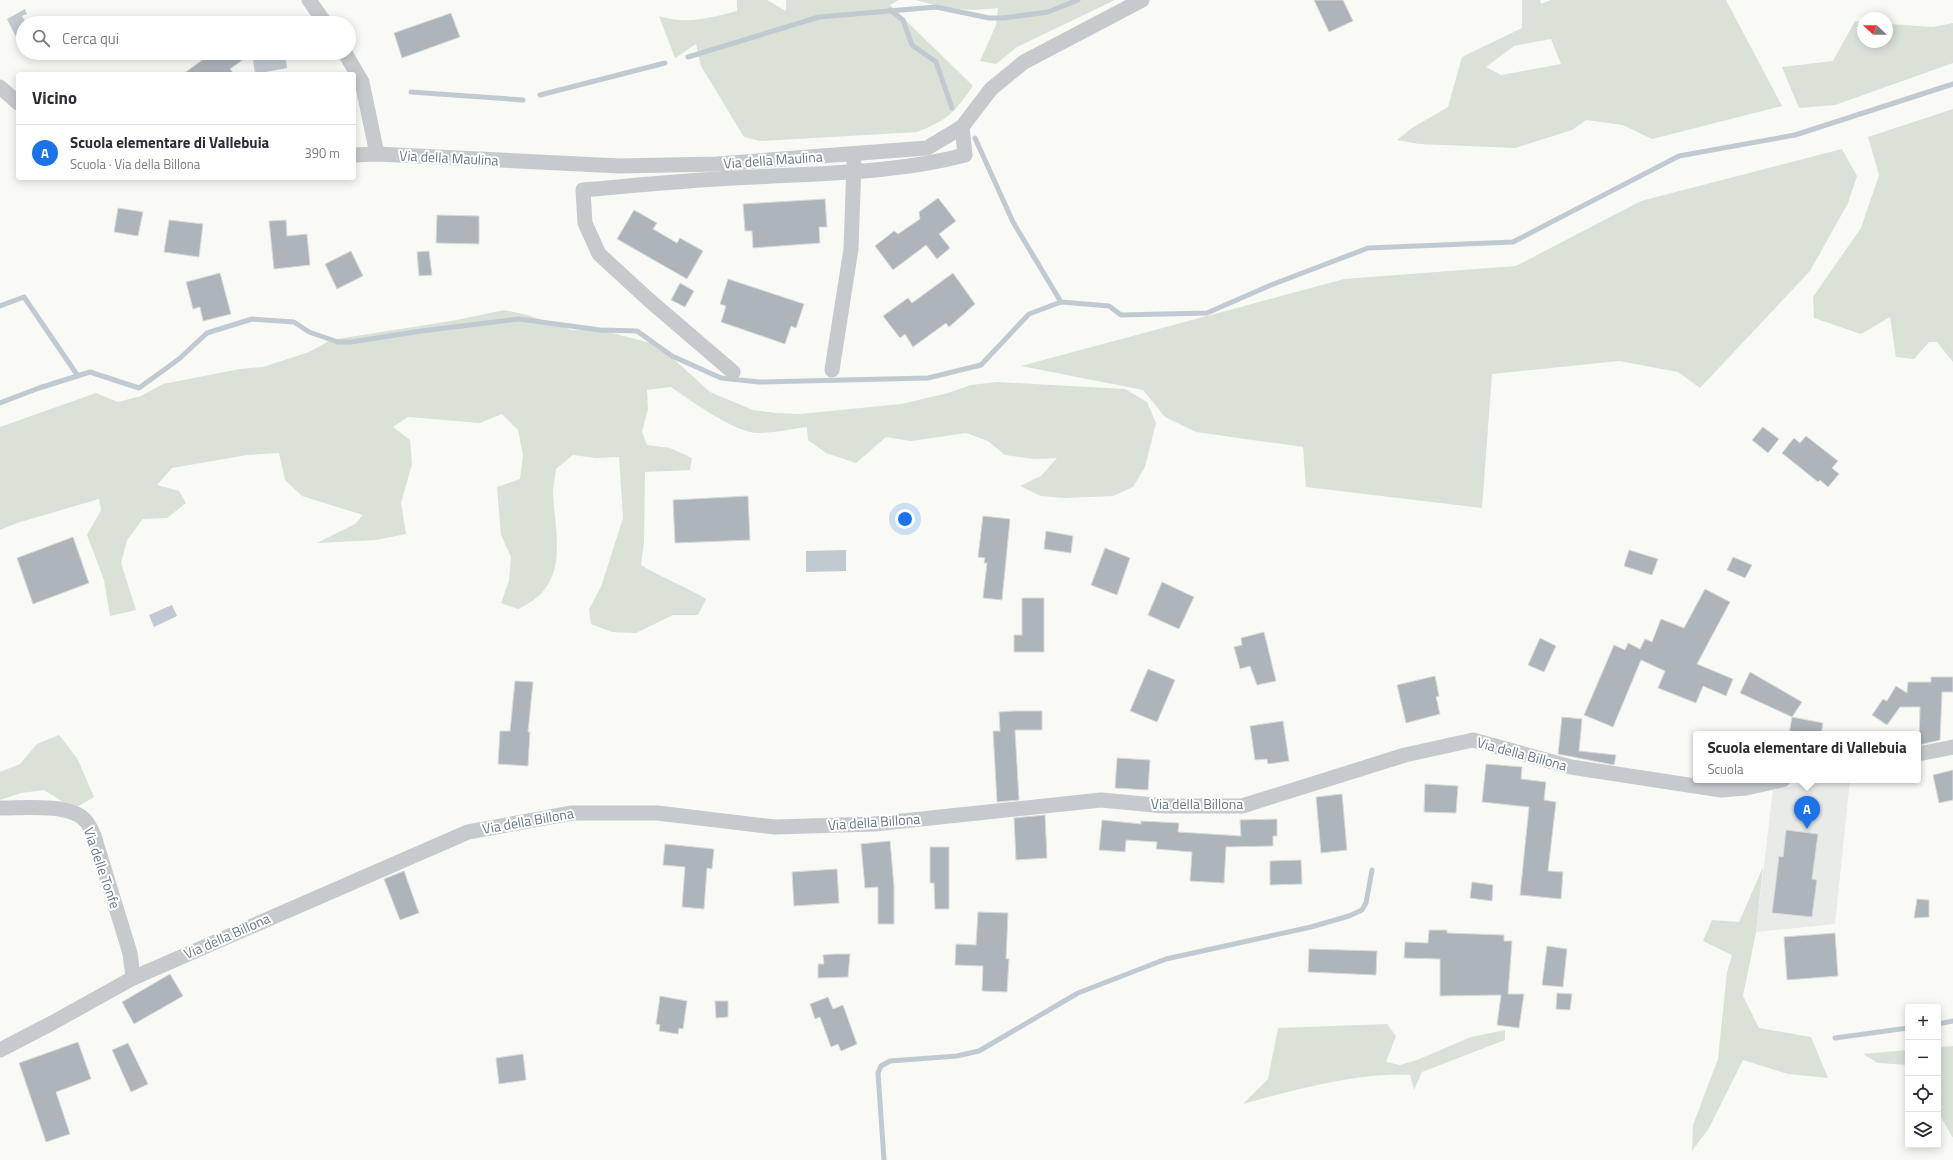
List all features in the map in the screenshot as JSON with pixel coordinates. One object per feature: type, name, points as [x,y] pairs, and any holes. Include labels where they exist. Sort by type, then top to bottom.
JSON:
[{"type":"street","points":[[308,0],[320,16]]},
{"type":"street","name":"Via della Maulina","points":[[356,155],[377,154],[620,166],[717,164],[927,148],[962,127],[991,89],[1024,62],[1142,0]]},
{"type":"street","points":[[349,60],[362,82],[377,154]]},
{"type":"street","points":[[0,87],[16,101]]},
{"type":"street","points":[[733,372],[599,254],[585,223],[583,190],[727,178],[854,172],[931,164],[965,155],[962,127]]},
{"type":"street","points":[[832,370],[851,249],[854,154]]},
{"type":"street","name":"Via della Billona","points":[[0,1050],[133,978],[468,832],[572,812],[657,813],[775,828],[874,824],[1101,800],[1165,806],[1242,806],[1405,755],[1473,740],[1571,767],[1721,790],[1746,788],[1769,783]]},
{"type":"street","points":[[1921,753],[1953,747]]},
{"type":"street","name":"Via delle Tonfe","points":[[0,808],[60,809],[76,813],[86,820],[94,836],[130,953],[133,978]]},
{"type":"shaded area","points":[[737,0],[767,0],[786,11],[786,0],[899,0],[890,5],[973,86],[950,115],[936,124],[917,132],[760,141],[744,137],[701,66],[696,44],[675,58],[659,16],[679,20],[698,20],[708,18],[737,11]]},
{"type":"shaded area","points":[[916,0],[1115,0],[1017,47],[996,64],[980,61],[996,25],[998,8],[965,10],[938,6]]},
{"type":"shaded area","points":[[1522,0],[1540,0],[1541,4],[1551,0],[1726,0],[1782,106],[1652,139],[1623,125],[1586,120],[1572,130],[1515,148],[1419,144],[1397,140],[1412,128],[1448,107],[1462,57],[1522,28]],"holes":[[[1551,39],[1561,64],[1501,75],[1486,67],[1514,46]]]},
{"type":"shaded area","points":[[25,9],[27,14],[16,16],[16,37],[7,19]]},
{"type":"shaded area","points":[[1855,21],[1857,21],[1857,48],[1893,48],[1893,24],[1933,27],[1953,23],[1953,63],[1835,105],[1799,108],[1782,67],[1833,61]]},
{"type":"shaded area","points":[[253,60],[286,60],[287,68],[266,72],[255,72]]},
{"type":"shaded area","points":[[1953,109],[1953,362],[1937,342],[1929,342],[1914,359],[1896,357],[1890,317],[1861,334],[1814,318],[1813,297],[1861,228],[1879,175],[1868,137]]},
{"type":"shaded area","points":[[1842,149],[1857,176],[1848,203],[1810,271],[1700,388],[1678,372],[1619,361],[1492,374],[1482,508],[1306,487],[1303,447],[1196,432],[1165,417],[1143,390],[1021,366],[1344,279],[1516,266],[1641,201]]},
{"type":"shaded area","points":[[504,310],[527,315],[572,330],[597,329],[658,345],[710,392],[753,410],[800,414],[901,404],[948,393],[971,385],[997,382],[1125,389],[1147,402],[1156,423],[1145,467],[1133,487],[1113,496],[1064,498],[1041,496],[1020,486],[1041,476],[1057,458],[1034,459],[1005,455],[988,441],[966,433],[911,441],[886,437],[856,463],[826,453],[808,440],[807,427],[776,432],[748,432],[737,428],[713,415],[671,387],[647,390],[648,409],[642,432],[647,445],[670,448],[692,458],[690,470],[645,472],[644,542],[641,565],[706,599],[698,615],[673,615],[636,633],[612,632],[591,624],[589,609],[601,587],[623,518],[619,457],[596,458],[573,455],[556,469],[553,494],[557,545],[553,575],[546,588],[535,599],[518,609],[501,603],[509,581],[511,557],[501,535],[497,487],[520,479],[523,455],[518,430],[502,414],[480,423],[408,417],[393,427],[410,440],[412,464],[401,503],[406,534],[376,540],[317,543],[355,524],[363,515],[302,496],[285,480],[279,453],[247,455],[172,468],[157,485],[179,491],[186,503],[167,518],[143,519],[127,540],[121,563],[136,610],[110,616],[104,580],[87,535],[101,510],[99,499],[17,523],[0,530],[0,427],[96,393],[118,402],[141,396],[163,384],[240,369],[263,367],[309,352],[331,340],[457,320]]},
{"type":"shaded area","points":[[846,550],[846,571],[806,572],[806,551]]},
{"type":"shaded area","points":[[172,605],[177,616],[154,627],[149,615]]},
{"type":"shaded area","points":[[59,735],[77,758],[94,797],[74,809],[44,790],[21,793],[0,800],[0,772],[20,764],[37,744]]},
{"type":"shaded area","points":[[1808,783],[1850,783],[1835,924],[1756,932],[1773,790]]},
{"type":"shaded area","points":[[1763,867],[1756,932],[1743,996],[1759,1028],[1811,1037],[1828,1078],[1788,1074],[1743,1060],[1709,1128],[1692,1151],[1693,1125],[1718,1059],[1727,972],[1732,955],[1703,941],[1712,920],[1739,922]]},
{"type":"shaded area","points":[[1387,1024],[1396,1036],[1386,1062],[1400,1065],[1417,1060],[1471,1037],[1505,1030],[1505,1040],[1422,1072],[1414,1090],[1410,1075],[1369,1076],[1326,1083],[1243,1104],[1268,1079],[1278,1028]]},
{"type":"shaded area","points":[[1953,1046],[1953,1138],[1941,1117],[1941,1047]]},
{"type":"shaded area","points":[[1905,1050],[1905,1065],[1878,1063],[1863,1054]]},
{"type":"building","points":[[1314,0],[1343,0],[1353,21],[1329,32]]},
{"type":"building","points":[[451,13],[460,37],[402,58],[394,33]]},
{"type":"building","points":[[202,60],[242,60],[230,69],[232,72],[186,72]]},
{"type":"building","points":[[938,198],[956,221],[939,234],[950,248],[937,259],[926,245],[893,270],[875,246],[894,231],[898,234],[920,219],[919,212]]},
{"type":"building","points":[[825,199],[827,227],[819,227],[820,243],[753,248],[752,231],[745,231],[743,204]]},
{"type":"building","points":[[118,208],[143,212],[138,236],[114,232]]},
{"type":"building","points":[[634,210],[657,223],[653,229],[677,243],[680,238],[703,251],[687,279],[617,239]]},
{"type":"building","points":[[437,215],[479,216],[479,244],[436,243]]},
{"type":"building","points":[[169,220],[203,224],[199,257],[164,252]]},
{"type":"building","points":[[286,220],[287,236],[307,234],[310,265],[274,269],[269,221]]},
{"type":"building","points":[[351,251],[363,276],[337,289],[325,264]]},
{"type":"building","points":[[429,251],[432,275],[419,276],[417,252]]},
{"type":"building","points":[[220,273],[231,314],[203,321],[200,307],[193,309],[186,282]]},
{"type":"building","points":[[953,273],[975,304],[949,327],[946,323],[913,347],[905,334],[900,338],[883,316],[908,298],[912,303]]},
{"type":"building","points":[[728,279],[804,304],[796,328],[791,326],[785,344],[721,322],[726,306],[720,304]]},
{"type":"building","points":[[680,283],[694,291],[685,307],[671,300]]},
{"type":"building","points":[[1763,427],[1779,439],[1768,453],[1752,440]]},
{"type":"building","points":[[1806,436],[1838,461],[1832,468],[1839,474],[1828,487],[1820,480],[1818,482],[1782,453],[1794,438],[1800,443]]},
{"type":"building","points":[[748,496],[750,540],[675,543],[673,500]]},
{"type":"building","points":[[983,516],[1010,519],[1002,600],[983,598],[987,563],[984,563],[985,558],[978,557]]},
{"type":"building","points":[[1046,531],[1073,536],[1071,553],[1044,549]]},
{"type":"building","points":[[73,537],[89,583],[33,604],[17,558]]},
{"type":"building","points":[[1105,548],[1130,558],[1117,595],[1091,585]]},
{"type":"building","points":[[1629,550],[1658,559],[1652,575],[1624,566]]},
{"type":"building","points":[[1733,557],[1752,565],[1745,578],[1727,570]]},
{"type":"building","points":[[1162,582],[1194,597],[1179,629],[1148,615]]},
{"type":"building","points":[[1705,589],[1730,602],[1697,664],[1733,679],[1726,696],[1703,686],[1696,703],[1658,688],[1665,671],[1641,660],[1613,727],[1584,715],[1614,645],[1625,650],[1628,643],[1640,649],[1645,639],[1652,642],[1661,619],[1684,628]]},
{"type":"building","points":[[1022,598],[1044,598],[1044,652],[1014,652],[1014,635],[1022,635]]},
{"type":"building","points":[[1264,632],[1276,681],[1257,685],[1250,666],[1240,669],[1234,647],[1242,645],[1241,638]]},
{"type":"building","points":[[1540,638],[1556,646],[1544,672],[1528,665]]},
{"type":"building","points":[[1148,669],[1175,680],[1157,722],[1130,711]]},
{"type":"building","points":[[1750,672],[1802,702],[1792,717],[1740,693]]},
{"type":"building","points":[[1435,676],[1439,696],[1436,697],[1440,714],[1406,723],[1397,685]]},
{"type":"building","points":[[1931,677],[1953,677],[1953,692],[1942,692],[1940,740],[1921,745],[1921,731],[1919,731],[1920,707],[1900,707],[1887,725],[1872,715],[1883,699],[1887,701],[1896,686],[1907,693],[1908,682],[1931,682]]},
{"type":"building","points":[[515,681],[533,682],[528,732],[530,732],[528,766],[498,764],[500,731],[510,731]]},
{"type":"building","points":[[1042,711],[1042,730],[1015,730],[1019,800],[997,802],[993,731],[1000,731],[999,712]]},
{"type":"building","points":[[1562,717],[1582,719],[1579,751],[1616,755],[1614,765],[1558,754]]},
{"type":"building","points":[[1792,717],[1823,723],[1822,731],[1790,731]]},
{"type":"building","points":[[1283,721],[1289,761],[1268,764],[1267,759],[1255,760],[1250,726]]},
{"type":"building","points":[[1117,758],[1150,760],[1148,790],[1115,788]]},
{"type":"building","points":[[1486,764],[1522,767],[1521,779],[1546,782],[1544,800],[1556,802],[1548,871],[1563,872],[1561,899],[1520,895],[1529,807],[1482,802]]},
{"type":"building","points":[[1953,770],[1953,800],[1939,803],[1933,775]]},
{"type":"building","points":[[1425,784],[1458,786],[1456,813],[1424,812]]},
{"type":"building","points":[[1342,794],[1347,850],[1321,853],[1316,797]]},
{"type":"building","points":[[1045,815],[1047,858],[1016,860],[1014,818]]},
{"type":"building","points":[[1277,819],[1277,836],[1273,836],[1273,846],[1226,847],[1224,883],[1190,881],[1192,852],[1156,849],[1157,842],[1126,840],[1125,852],[1099,850],[1102,820],[1141,824],[1141,821],[1179,823],[1178,832],[1241,836],[1240,820]]},
{"type":"building","points":[[1786,830],[1818,834],[1812,879],[1817,880],[1812,917],[1772,913],[1779,856],[1783,857]]},
{"type":"building","points":[[890,841],[894,886],[894,924],[878,924],[878,887],[865,888],[861,844]]},
{"type":"building","points":[[665,844],[714,849],[712,869],[707,868],[704,909],[682,907],[685,867],[663,865]]},
{"type":"building","points":[[930,847],[949,847],[949,909],[935,909],[934,883],[930,883]]},
{"type":"building","points":[[1301,860],[1302,884],[1270,885],[1270,861]]},
{"type":"building","points":[[837,869],[839,903],[794,906],[792,872]]},
{"type":"building","points":[[404,871],[419,913],[400,920],[384,879]]},
{"type":"building","points":[[1472,882],[1493,885],[1492,901],[1470,898]]},
{"type":"building","points":[[1917,899],[1929,900],[1929,917],[1914,918]]},
{"type":"building","points":[[978,912],[1008,913],[1006,959],[1009,959],[1007,992],[982,991],[983,966],[955,965],[956,944],[976,945]]},
{"type":"building","points":[[1429,930],[1447,930],[1447,933],[1504,935],[1504,941],[1512,941],[1508,994],[1524,994],[1519,1028],[1497,1025],[1501,995],[1440,996],[1440,959],[1404,958],[1405,942],[1428,943]]},
{"type":"building","points":[[1835,933],[1838,976],[1787,980],[1784,937]]},
{"type":"building","points":[[1547,946],[1567,949],[1563,987],[1542,985]]},
{"type":"building","points":[[1309,949],[1377,951],[1376,975],[1308,972]]},
{"type":"building","points":[[850,954],[848,977],[818,978],[818,964],[824,964],[823,955]]},
{"type":"building","points":[[170,974],[183,996],[134,1024],[122,1002]]},
{"type":"building","points":[[1557,993],[1572,994],[1570,1010],[1556,1009]]},
{"type":"building","points":[[660,996],[687,1001],[683,1029],[679,1028],[678,1034],[659,1031],[660,1025],[656,1024]]},
{"type":"building","points":[[828,997],[833,1009],[843,1005],[857,1044],[841,1051],[838,1044],[831,1047],[820,1017],[815,1019],[810,1004]]},
{"type":"building","points":[[715,1001],[728,1001],[728,1017],[716,1018]]},
{"type":"building","points":[[78,1042],[91,1079],[56,1092],[70,1134],[46,1142],[19,1063]]},
{"type":"building","points":[[128,1043],[148,1084],[131,1092],[112,1050]]},
{"type":"building","points":[[523,1054],[526,1080],[499,1084],[496,1058]]},
{"type":"waterway","points":[[688,57],[819,17],[936,7],[989,18],[1004,18],[1048,12],[1078,0]]},
{"type":"waterway","points":[[890,10],[903,20],[912,45],[936,62],[952,108]]},
{"type":"waterway","points":[[540,95],[665,63]]},
{"type":"waterway","points":[[0,403],[39,388],[90,372],[139,388],[179,359],[207,333],[252,319],[294,322],[309,332],[338,342],[351,342],[421,331],[519,319],[600,330],[637,331],[672,356],[721,378],[759,382],[928,378],[981,365],[1029,314],[1061,302],[1109,306],[1121,315],[1207,313],[1271,285],[1368,248],[1513,242],[1679,156],[1795,135],[1953,84]]},
{"type":"waterway","points":[[411,92],[523,100]]},
{"type":"waterway","points":[[975,138],[1013,222],[1061,302]]},
{"type":"waterway","points":[[0,306],[24,297],[78,376]]},
{"type":"waterway","points":[[884,1160],[878,1073],[881,1066],[890,1061],[957,1056],[979,1051],[1078,993],[1166,959],[1311,927],[1349,916],[1362,910],[1366,903],[1372,870]]},
{"type":"waterway","points":[[1941,1023],[1953,1021]]},
{"type":"waterway","points":[[1835,1038],[1905,1028]]},
{"type":"place","name":"Scuola elementare di Vallebuia","points":[[1807,829]]}]
